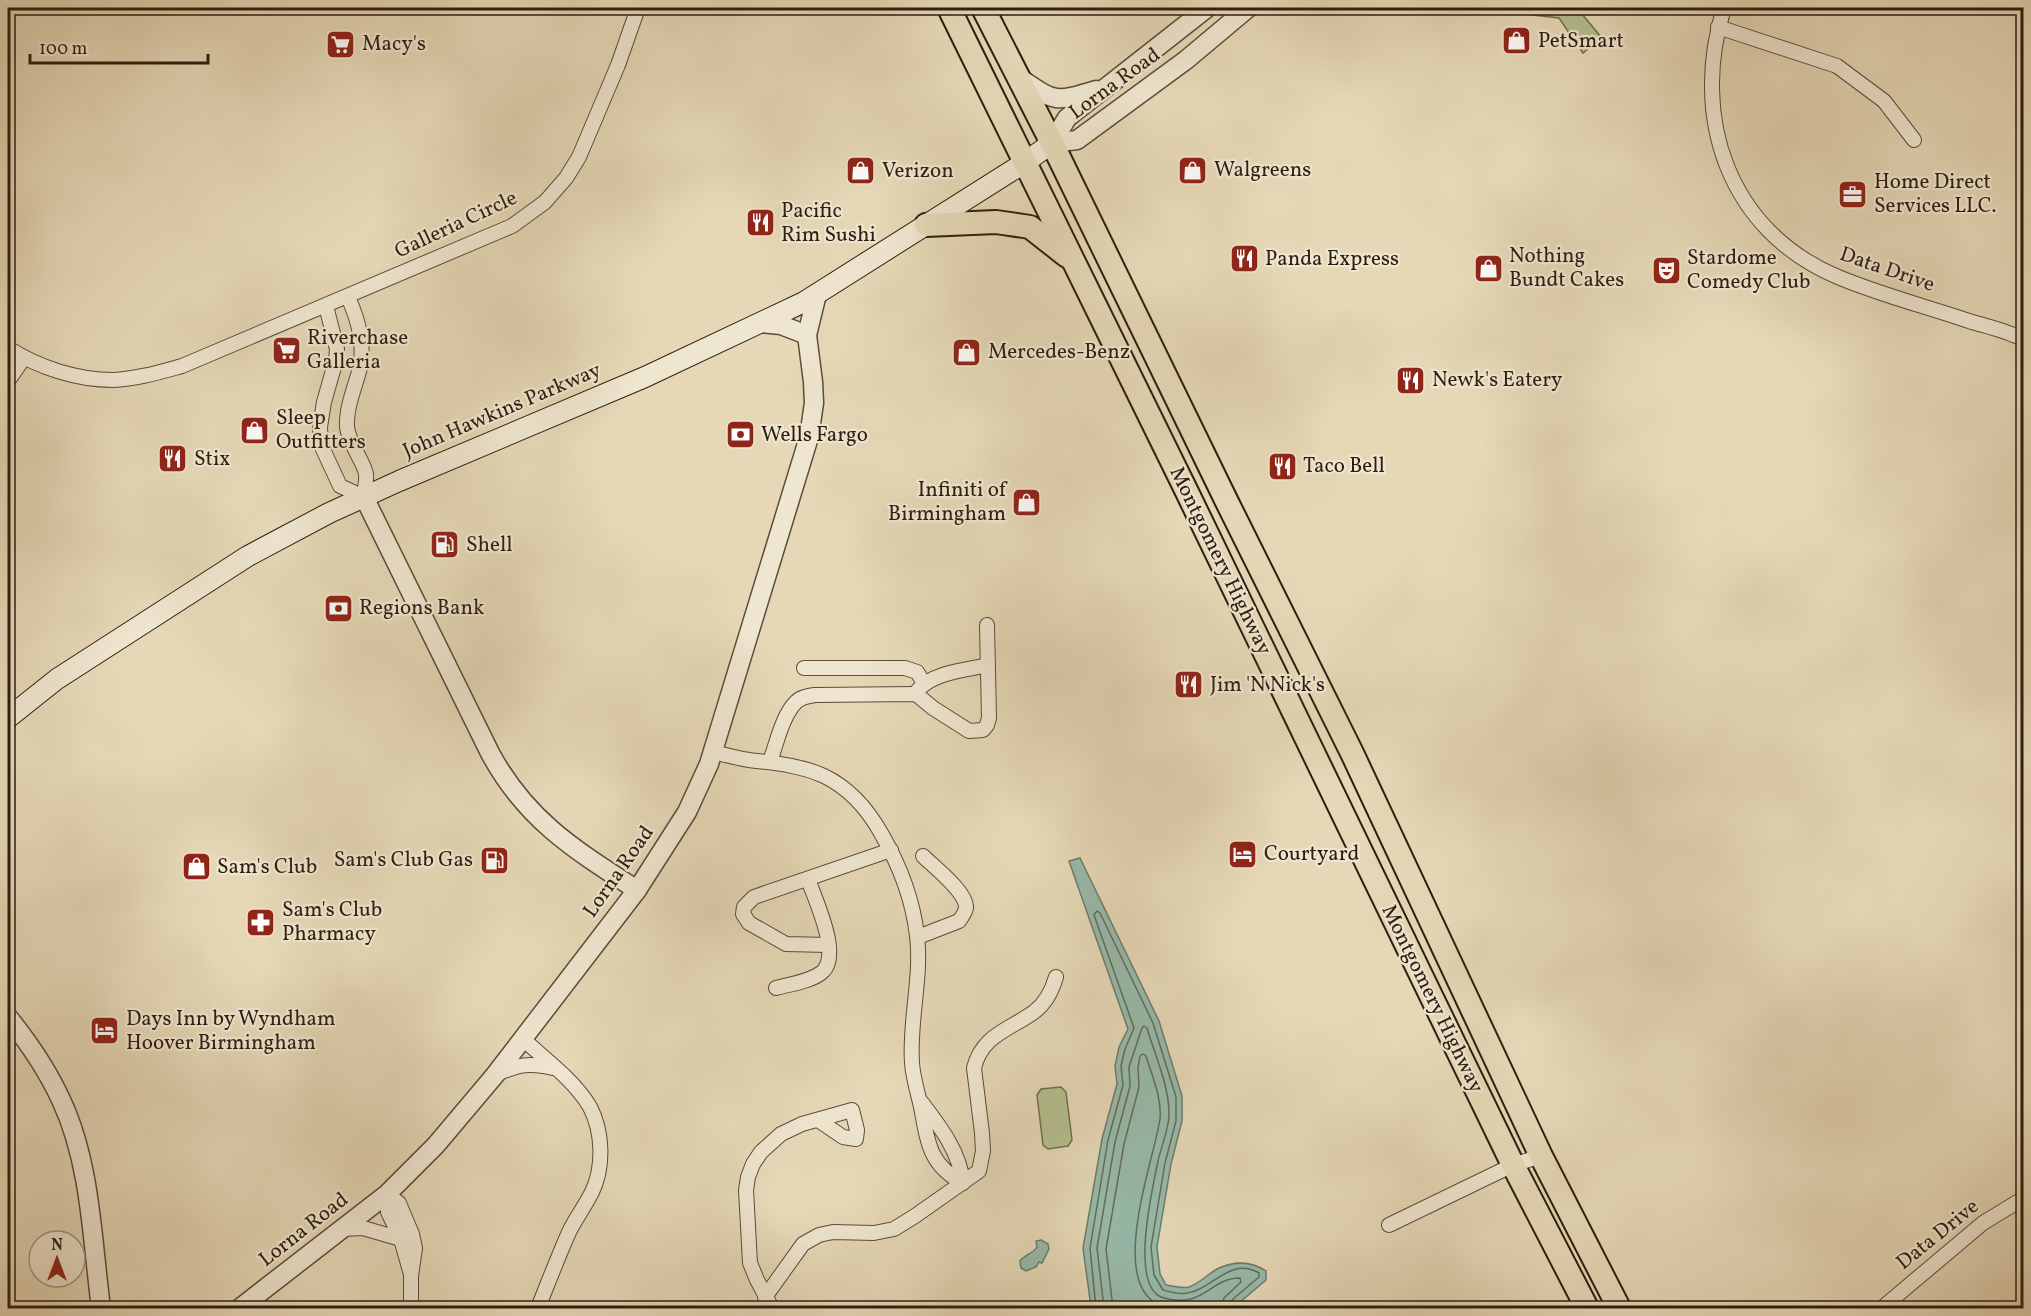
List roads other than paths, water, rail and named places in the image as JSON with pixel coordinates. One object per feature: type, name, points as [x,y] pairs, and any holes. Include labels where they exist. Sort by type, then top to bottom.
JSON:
[{"type":"main road","name":"Montgomery Highway","points":[[949,8],[1513,1165],[1587,1308]]},
{"type":"main road","name":"Montgomery Highway","points":[[983,8],[1052,143],[1352,753],[1541,1155],[1619,1308]]},
{"type":"main road","name":"John Hawkins Parkway","points":[[8,718],[57,679],[249,556],[364,497],[645,377],[761,323],[817,294],[1024,164],[1052,143]]},
{"type":"main road","points":[[926,225],[996,222],[1030,227],[1074,262]]},
{"type":"street","name":"Galleria Circle","points":[[8,348],[24,358],[74,376],[114,380],[144,376],[182,366],[512,226],[545,202],[566,178],[579,157],[618,65],[638,8]]},
{"type":"street","name":"Lorna Road","points":[[1052,143],[1067,118],[1207,8]]},
{"type":"street","name":"Lorna Road","points":[[1052,143],[1077,140],[1186,60],[1248,8]]},
{"type":"street","name":"Data Drive","points":[[1724,8],[1713,51],[1711,86],[1714,121],[1721,151],[1735,182],[1749,207],[1766,228],[1809,263],[1839,277],[2024,340]]},
{"type":"street","points":[[1718,27],[1837,66],[1884,101],[1914,140]]},
{"type":"street","points":[[1018,77],[1047,97],[1059,99],[1107,87]]},
{"type":"street","name":"Lorna Road","points":[[240,1308],[387,1194],[436,1145],[495,1075],[637,890],[687,812],[713,752],[809,436],[814,403],[807,335],[817,294]]},
{"type":"street","points":[[348,297],[359,327],[362,347],[360,368],[352,393],[347,428],[354,451],[366,473],[364,497],[486,744],[510,784],[546,826],[570,847],[637,890]]},
{"type":"street","points":[[326,306],[337,349],[321,419],[321,445],[340,486],[364,497]]},
{"type":"street","points":[[761,323],[781,325],[807,335]]},
{"type":"street","points":[[8,381],[24,358]]},
{"type":"street","points":[[804,668],[905,669],[917,672],[920,689],[933,708],[969,731],[983,730],[989,718],[987,625]]},
{"type":"street","points":[[770,761],[788,714],[796,702],[803,698],[814,695],[920,689],[957,672],[988,665]]},
{"type":"street","points":[[835,669],[835,694]]},
{"type":"street","points":[[713,752],[748,760],[770,761],[824,776],[859,802],[873,819],[891,850],[898,864],[918,937],[912,1063],[926,1136],[933,1156],[947,1174],[963,1183]]},
{"type":"street","points":[[828,945],[786,944],[749,923],[743,914],[744,907],[754,897],[891,850]]},
{"type":"street","points":[[918,937],[959,921],[966,909],[964,899],[955,886],[923,856]]},
{"type":"street","points":[[776,988],[800,982],[821,973],[829,964],[831,955],[825,925],[808,879]]},
{"type":"street","points":[[768,1303],[803,1244],[819,1235],[833,1232],[874,1233],[894,1229],[979,1171],[983,1151],[974,1068],[977,1056],[984,1045],[993,1038],[1035,1011],[1052,991],[1056,977]]},
{"type":"street","points":[[8,1017],[44,1066],[63,1103],[74,1135],[91,1216],[101,1308]]},
{"type":"street","points":[[523,1039],[558,1070],[590,1108],[597,1125],[600,1142],[599,1164],[592,1192],[574,1222],[538,1308]]},
{"type":"street","points":[[495,1075],[516,1066],[536,1064],[558,1070]]},
{"type":"street","points":[[919,1099],[939,1126],[962,1168],[963,1183]]},
{"type":"street","points":[[768,1303],[750,1263],[747,1221],[748,1177],[761,1152],[781,1134],[818,1120]]},
{"type":"street","points":[[1389,1225],[1513,1165],[1541,1155]]},
{"type":"street","points":[[387,1194],[387,1212],[401,1239],[411,1276]]},
{"type":"street","points":[[387,1194],[399,1203],[412,1234],[415,1248],[411,1276],[411,1308]]},
{"type":"street","name":"Data Drive","points":[[1882,1308],[1983,1223],[2024,1198]]},
{"type":"street","points":[[342,1229],[363,1228],[401,1239]]},
{"type":"water","points":[[1080,858],[1159,1021],[1182,1096],[1182,1121],[1171,1164],[1157,1247],[1160,1274],[1166,1285],[1183,1288],[1193,1285],[1217,1269],[1230,1265],[1248,1264],[1266,1271],[1266,1280],[1233,1308],[1087,1308],[1091,1307],[1083,1248],[1102,1139],[1117,1084],[1115,1066],[1119,1047],[1128,1029],[1069,861]]},
{"type":"water","points":[[1041,1240],[1048,1244],[1049,1249],[1042,1263],[1039,1262],[1036,1267],[1026,1271],[1021,1268],[1020,1261],[1037,1247],[1036,1241]]},
{"type":"place","name":"PetSmart","points":[[1517,41]]},
{"type":"place","name":"Macy's","points":[[341,44]]},
{"type":"place","name":"Walgreens","points":[[1193,170]]},
{"type":"place","name":"Verizon","points":[[861,171]]},
{"type":"place","name":"Home Direct Services LLC.","points":[[1853,194]]},
{"type":"place","name":"Pacific Rim Sushi","points":[[760,223]]},
{"type":"place","name":"Panda Express","points":[[1244,259]]},
{"type":"place","name":"Nothing Bundt Cakes","points":[[1488,268]]},
{"type":"place","name":"Stardome Comedy Club","points":[[1666,270]]},
{"type":"place","name":"Riverchase Galleria","points":[[286,350]]},
{"type":"place","name":"Mercedes-Benz","points":[[967,352]]},
{"type":"place","name":"Newk's Eatery","points":[[1411,380]]},
{"type":"place","name":"Sleep Outfitters","points":[[255,430]]},
{"type":"place","name":"Wells Fargo","points":[[740,435]]},
{"type":"place","name":"Stix","points":[[173,459]]},
{"type":"place","name":"Taco Bell","points":[[1282,466]]},
{"type":"place","name":"Infiniti of Birmingham","points":[[1027,502]]},
{"type":"place","name":"Shell","points":[[445,545]]},
{"type":"place","name":"Regions Bank","points":[[338,608]]},
{"type":"place","name":"Jim 'N Nick's","points":[[1189,685]]},
{"type":"place","name":"Courtyard","points":[[1243,854]]},
{"type":"place","name":"Sam's Club Gas","points":[[494,860]]},
{"type":"place","name":"Sam's Club","points":[[196,867]]},
{"type":"place","name":"Sam's Club Pharmacy","points":[[261,922]]},
{"type":"place","name":"Days Inn by Wyndham Hoover Birmingham","points":[[105,1031]]}]
